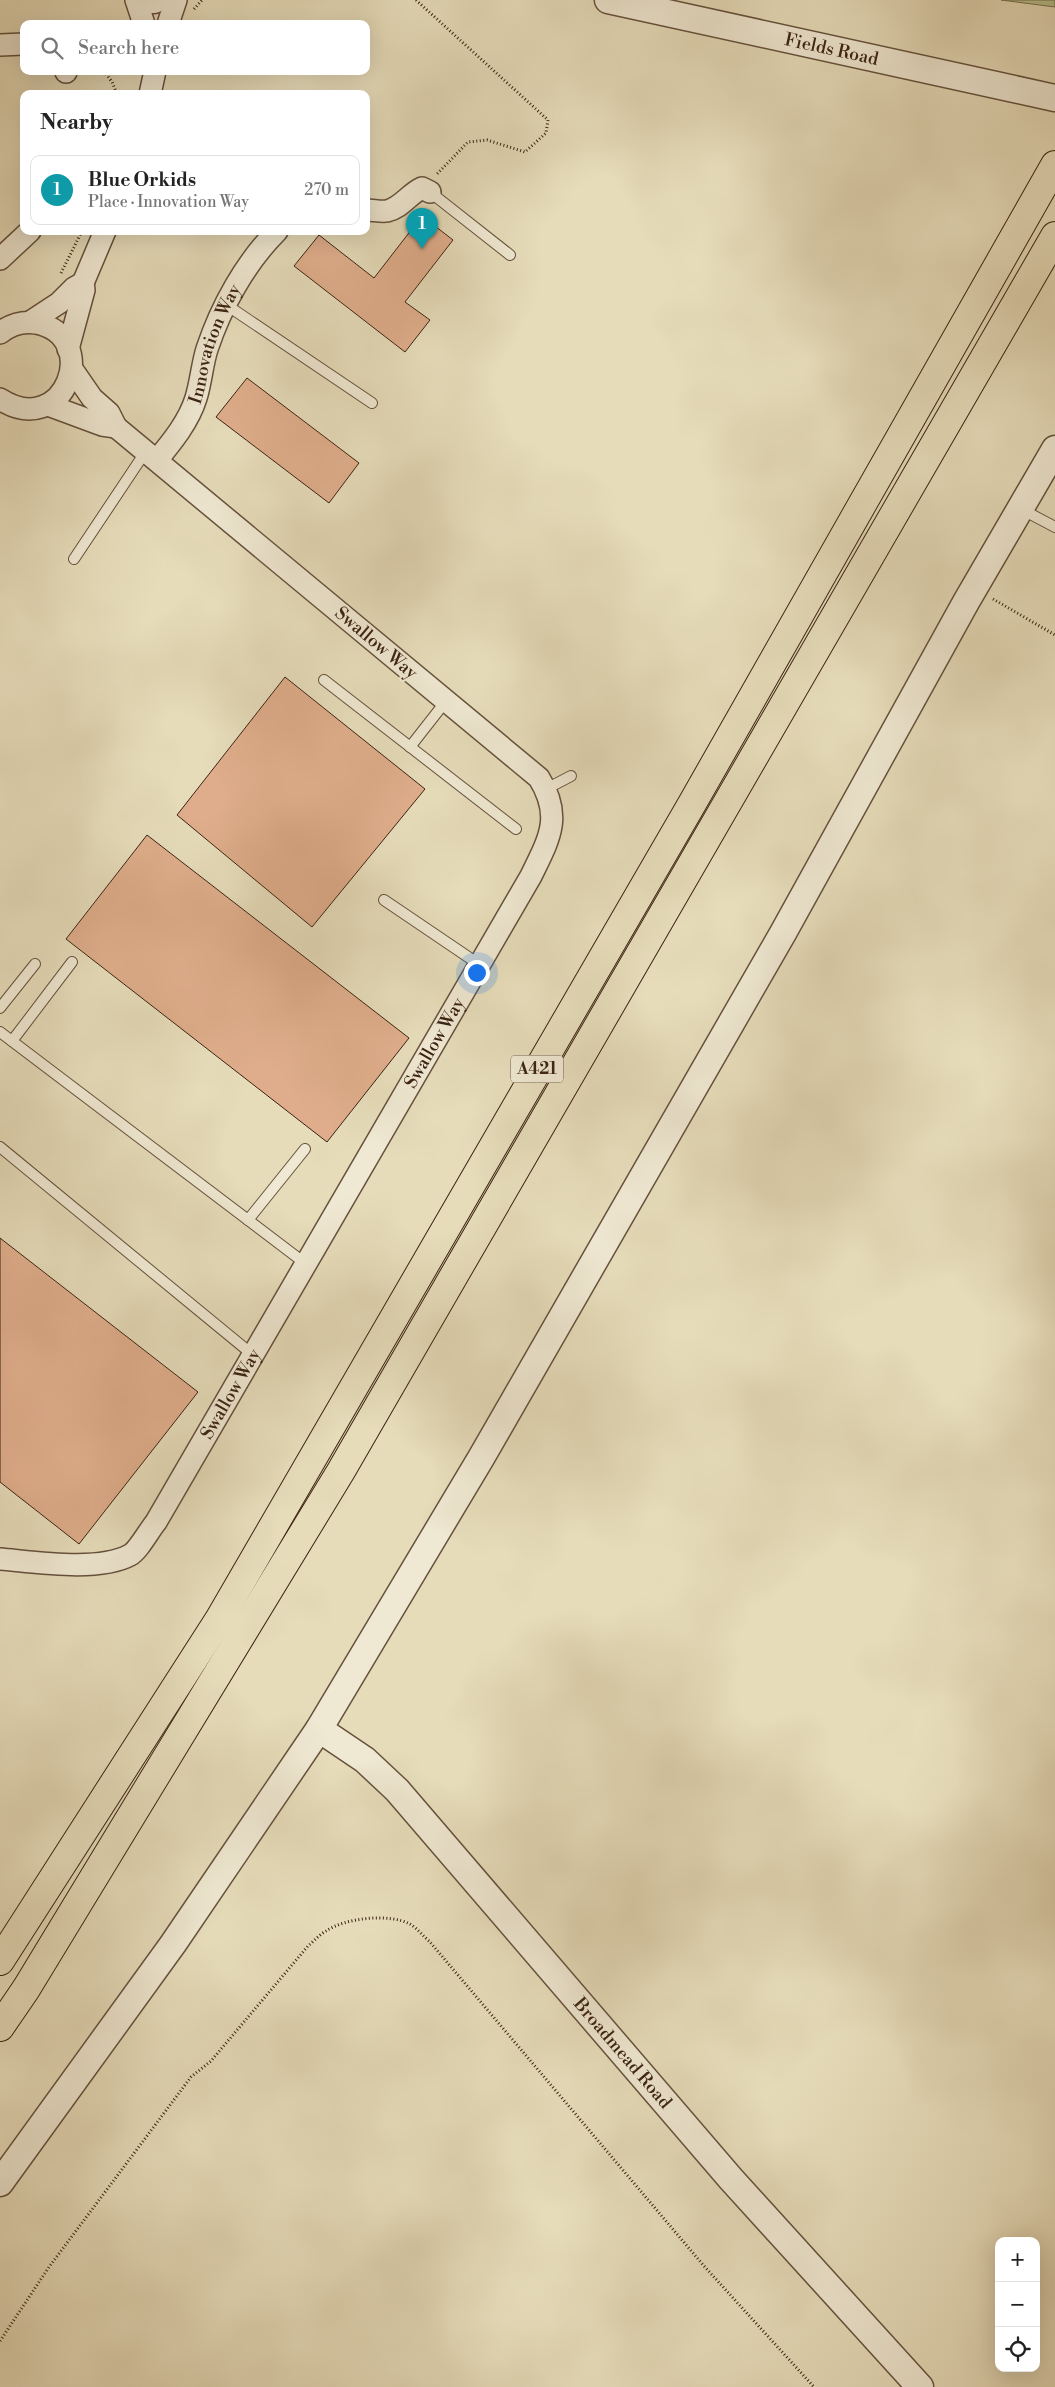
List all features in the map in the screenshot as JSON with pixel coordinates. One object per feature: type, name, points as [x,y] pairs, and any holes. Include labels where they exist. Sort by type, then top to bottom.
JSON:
[{"type":"highway","name":"A421","points":[[0,1961],[220,1618],[693,802],[1055,165]]},
{"type":"highway","name":"A421","points":[[0,2027],[31,1980],[341,1471],[1055,236]]},
{"type":"street","points":[[136,0],[143,20]]},
{"type":"street","points":[[145,0],[154,0]]},
{"type":"street","points":[[169,20],[176,0]]},
{"type":"street","name":"Fields Road","points":[[608,0],[1050,97]]},
{"type":"street","points":[[0,45],[20,44]]},
{"type":"street","points":[[151,90],[154,75]]},
{"type":"street","points":[[370,210],[387,211],[400,205],[411,193],[426,190]]},
{"type":"street","points":[[0,259],[26,235]]},
{"type":"street","points":[[0,399],[10,406],[36,409],[48,405],[68,384],[70,359],[84,290],[83,283],[104,235]]},
{"type":"street","name":"Innovation Way","points":[[152,455],[176,438],[195,400],[207,350],[225,304],[248,266],[274,235]]},
{"type":"street","points":[[0,333],[18,323],[30,322],[83,283]]},
{"type":"street","name":"Swallow Way","points":[[0,1560],[60,1565],[96,1565],[131,1555],[156,1522],[532,876],[547,843],[552,806],[539,778],[116,427],[108,414],[92,398],[70,359],[64,341],[53,330],[30,322]]},
{"type":"street","name":"Swallow Way","points":[[48,405],[102,425],[116,427]]},
{"type":"street","points":[[0,2183],[173,1944],[319,1729],[482,1458],[1055,449]]},
{"type":"street","name":"Broadmead Road","points":[[319,1729],[365,1760],[397,1790],[731,2180],[920,2387]]},
{"type":"lane","points":[[426,190],[510,255]]},
{"type":"lane","points":[[225,304],[372,403]]},
{"type":"lane","points":[[74,559],[152,455]]},
{"type":"lane","points":[[1020,508],[1055,528]]},
{"type":"lane","points":[[324,680],[516,829]]},
{"type":"lane","points":[[410,746],[446,701]]},
{"type":"lane","points":[[546,790],[571,776]]},
{"type":"lane","points":[[384,900],[480,965]]},
{"type":"lane","points":[[12,1041],[72,962]]},
{"type":"lane","points":[[0,1008],[35,964]]},
{"type":"lane","points":[[0,1032],[306,1264]]},
{"type":"lane","points":[[0,1147],[253,1354]]},
{"type":"lane","points":[[248,1220],[306,1150]]},
{"type":"path","points":[[416,0],[548,120],[546,132],[526,152],[487,140],[468,142],[426,190]]},
{"type":"path","points":[[107,75],[115,90]]},
{"type":"path","points":[[58,277],[80,235]]},
{"type":"path","points":[[993,600],[1055,635]]},
{"type":"path","points":[[0,2341],[49,2268],[191,2077],[211,2061],[308,1946],[326,1930],[352,1921],[388,1918],[410,1924],[430,1942],[704,2266],[814,2387]]},
{"type":"green space","points":[[1001,0],[1055,0],[1055,7]]},
{"type":"building","points":[[422,216],[453,240],[405,302],[430,320],[405,352],[294,266],[319,235],[374,278]]},
{"type":"building","points":[[247,378],[359,463],[329,503],[216,417]]},
{"type":"building","points":[[285,677],[425,789],[312,927],[177,815]]},
{"type":"building","points":[[147,835],[409,1038],[327,1142],[66,939]]},
{"type":"building","points":[[0,1238],[198,1392],[79,1544],[0,1482]]},
{"type":"place","name":"Blue Orkids","points":[[422,249]]}]
